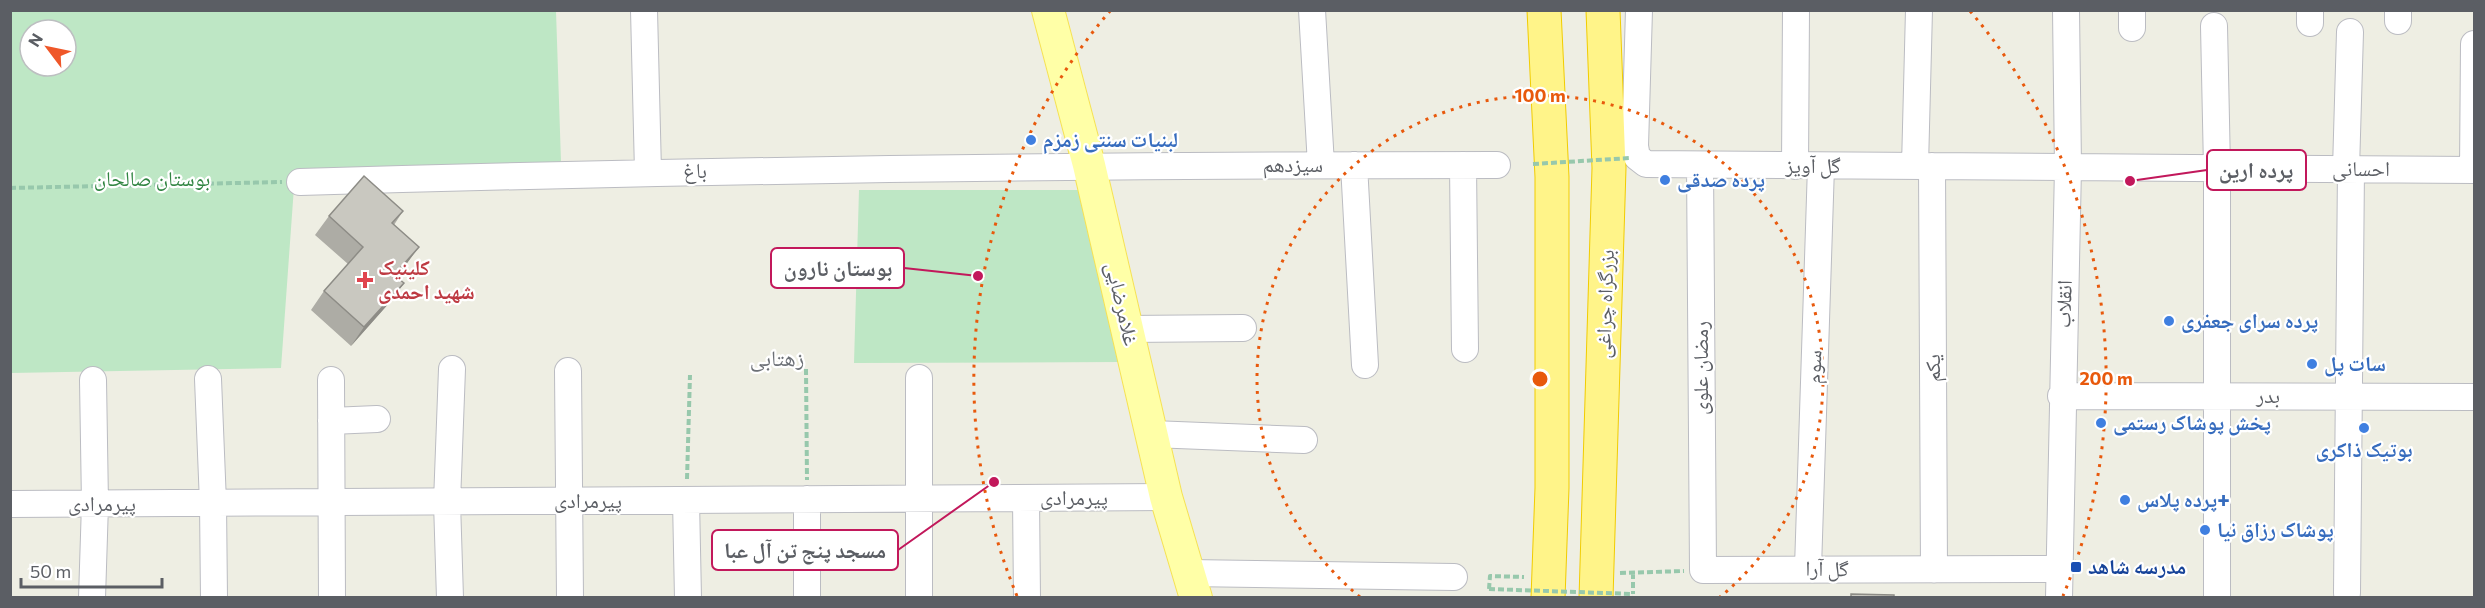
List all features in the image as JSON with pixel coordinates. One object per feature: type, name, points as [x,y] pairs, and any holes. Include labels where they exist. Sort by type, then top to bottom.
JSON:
[{"type":"highway","points":[[1544,10],[1552,177],[1552,476],[1548,588]]},
{"type":"highway","name":"بزرگراه چراغی","points":[[1596,586],[1609,168],[1603,10]]},
{"type":"main road","name":"غلامرضایی","points":[[1048,10],[1089,165],[1166,497],[1193,585]]},
{"type":"street","points":[[644,10],[648,172]]},
{"type":"street","points":[[1312,10],[1321,165]]},
{"type":"street","name":"گل آویز","points":[[1639,10],[1635,146],[1638,157],[1646,164],[2068,167]]},
{"type":"street","points":[[1795,166],[1796,10]]},
{"type":"street","name":"یکم","points":[[1919,10],[1934,570]]},
{"type":"street","name":"انقلاب","points":[[2059,597],[2061,396],[2068,167],[2066,10]]},
{"type":"street","points":[[2214,26],[2217,168],[2217,597]]},
{"type":"street","points":[[2347,593],[2350,32]]},
{"type":"street","points":[[2474,44],[2474,170]]},
{"type":"street","name":"باغ","points":[[300,182],[648,172],[1089,165]]},
{"type":"street","name":"سیزدهم","points":[[1089,165],[1497,165]]},
{"type":"street","points":[[1354,165],[1365,365]]},
{"type":"street","points":[[1463,165],[1465,349]]},
{"type":"street","name":"رمضان علوی","points":[[1700,165],[1703,570]]},
{"type":"street","name":"سوم","points":[[1808,568],[1821,166]]},
{"type":"street","name":"احسانی","points":[[2068,167],[2474,170]]},
{"type":"street","points":[[1127,329],[1243,328]]},
{"type":"street","points":[[450,597],[447,502],[452,369]]},
{"type":"street","points":[[568,371],[570,597]]},
{"type":"street","points":[[919,378],[919,597]]},
{"type":"street","points":[[207,379],[213,503],[214,597]]},
{"type":"street","points":[[331,380],[332,597]]},
{"type":"street","points":[[92,597],[96,504],[93,381]]},
{"type":"street","name":"بدر","points":[[2061,396],[2475,397]]},
{"type":"street","points":[[331,420],[377,419]]},
{"type":"street","points":[[1152,434],[1304,440]]},
{"type":"street","name":"پیرمرادی","points":[[10,504],[1166,497]]},
{"type":"street","points":[[1026,498],[1027,597]]},
{"type":"street","points":[[807,499],[807,597]]},
{"type":"street","points":[[686,500],[688,597]]},
{"type":"street","name":"گل آرا","points":[[1703,570],[2058,569]]},
{"type":"street","points":[[1193,585],[1454,577]]},
{"type":"path","points":[[1533,164],[1630,158]]},
{"type":"path","points":[[10,188],[300,182]]},
{"type":"path","points":[[806,369],[807,499]]},
{"type":"path","points":[[686,500],[690,375]]},
{"type":"path","points":[[1596,586],[1633,573],[1703,570]]},
{"type":"path","points":[[1548,588],[1490,576],[1489,589],[1633,594],[1633,573]]},
{"type":"green space","name":"بوستان صالحان","points":[[10,11],[556,11],[561,162],[295,173],[281,368],[11,373]]},
{"type":"green space","points":[[859,190],[1080,190],[1120,362],[854,363]]},
{"type":"building","name":"کلینیک شهید احمدی","points":[[364,176],[403,211],[392,223],[419,247],[394,275],[404,283],[364,327],[324,291],[363,247],[329,216]]},
{"type":"building","points":[[1851,594],[1894,595],[1894,597],[1851,597]]},
{"type":"place","name":"لبنیات سنتی زمزم","points":[[1031,140]]},
{"type":"place","name":"پرده صدقی","points":[[1665,180]]},
{"type":"place","name":"پرده ارین","points":[[2130,181]]},
{"type":"place","name":"بوستان نارون","points":[[978,276]]},
{"type":"place","name":"کلینیک شهید احمدی","points":[[365,280]]},
{"type":"place","name":"پرده سرای جعفری","points":[[2169,321]]},
{"type":"place","name":"سات پل","points":[[2312,364]]},
{"type":"place","name":"پخش پوشاک رستمی","points":[[2101,423]]},
{"type":"place","name":"بوتیک ذاکری","points":[[2364,428]]},
{"type":"place","name":"مسجد پنج تن آل عبا","points":[[994,482]]},
{"type":"place","name":"پرده پلاس+","points":[[2125,500]]},
{"type":"place","name":"پوشاک رزاق نیا","points":[[2205,530]]},
{"type":"place","name":"مدرسه شاهد","points":[[2076,567]]},
{"type":"district","name":"زهتابی","points":[[777,358]]}]
